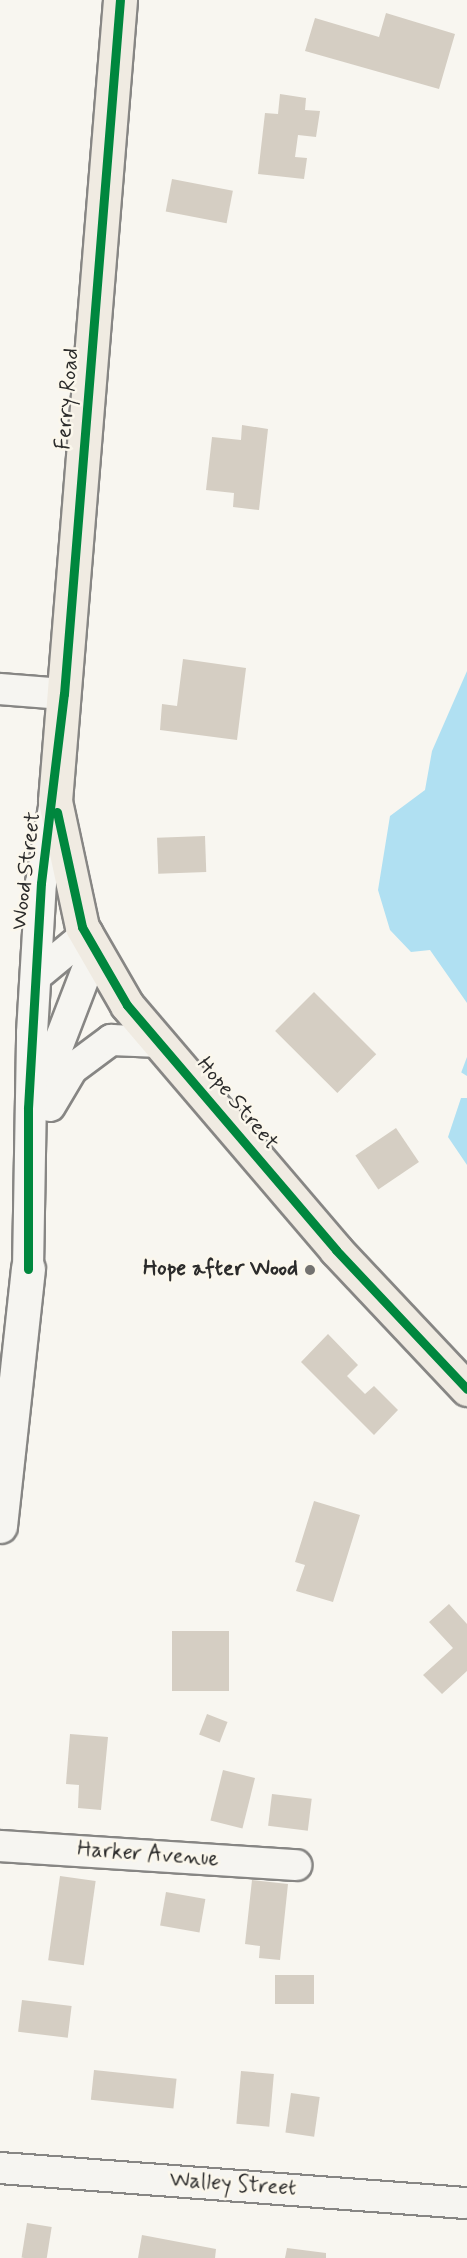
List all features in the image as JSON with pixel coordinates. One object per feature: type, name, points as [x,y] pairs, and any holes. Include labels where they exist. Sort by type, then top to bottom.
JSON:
[{"type":"main road","name":"Ferry Road","points":[[55,801],[120,0]]},
{"type":"main road","name":"Hope Street","points":[[55,801],[91,941],[127,1005],[336,1250],[467,1389]]},
{"type":"main road","name":"Wood Street","points":[[0,1526],[5,1439],[28,1269]]},
{"type":"street","points":[[0,689],[64,694]]},
{"type":"street","name":"Wood Street","points":[[28,1269],[28,1108],[41,883],[55,801]]},
{"type":"street","points":[[36,976],[91,941]]},
{"type":"street","name":"Wood Street","points":[[28,1269],[50,1066],[91,941]]},
{"type":"street","name":"Wood Street","points":[[46,1113],[72,1069],[111,1040],[160,1042]]},
{"type":"street","name":"Harker Avenue","points":[[0,1846],[296,1864]]},
{"type":"street","name":"Walley Street","points":[[0,2168],[467,2203]]},
{"type":"water","points":[[467,671],[467,1003],[430,950],[411,952],[390,930],[378,890],[390,816],[425,790],[432,751]]},
{"type":"water","points":[[467,1057],[467,1172],[441,1126]]},
{"type":"pier","points":[[459,1071],[467,1076],[467,1098],[461,1098],[448,1137],[467,1165],[467,1175],[442,1145],[438,1126]]},
{"type":"building","points":[[386,13],[455,34],[439,89],[305,51],[315,18],[379,37]]},
{"type":"building","points":[[280,94],[306,98],[305,110],[320,111],[316,137],[298,135],[295,157],[307,158],[304,179],[258,174],[265,113],[278,114]]},
{"type":"building","points":[[172,179],[233,191],[227,223],[166,211]]},
{"type":"building","points":[[242,425],[268,429],[259,510],[233,507],[234,493],[206,490],[212,437],[241,440]]},
{"type":"building","points":[[183,659],[246,668],[237,740],[160,730],[162,704],[177,706]]},
{"type":"building","points":[[205,836],[206,872],[158,874],[157,838]]},
{"type":"building","points":[[314,992],[376,1054],[337,1093],[275,1031]]},
{"type":"building","points":[[396,1128],[419,1162],[378,1189],[355,1155]]},
{"type":"building","points":[[328,1334],[358,1365],[347,1376],[365,1394],[374,1386],[398,1410],[374,1435],[301,1362]]},
{"type":"building","points":[[314,1501],[360,1515],[333,1602],[296,1591],[305,1565],[295,1562]]},
{"type":"building","points":[[449,1604],[467,1624],[467,1671],[442,1694],[423,1675],[453,1648],[429,1622]]},
{"type":"building","points":[[172,1631],[229,1631],[229,1691],[172,1691]]},
{"type":"building","points":[[207,1714],[228,1722],[220,1742],[199,1735]]},
{"type":"building","points":[[70,1734],[108,1737],[101,1810],[78,1808],[79,1785],[66,1784]]},
{"type":"building","points":[[223,1770],[255,1778],[242,1828],[210,1820]]},
{"type":"building","points":[[272,1794],[312,1799],[308,1831],[268,1826]]},
{"type":"building","points":[[60,1876],[96,1881],[84,1965],[48,1960]]},
{"type":"building","points":[[252,1880],[288,1884],[280,1960],[259,1958],[260,1946],[245,1944]]},
{"type":"building","points":[[166,1892],[205,1899],[199,1932],[160,1925]]},
{"type":"building","points":[[275,1975],[314,1975],[314,2004],[275,2004]]},
{"type":"building","points":[[22,2000],[72,2006],[68,2038],[18,2032]]},
{"type":"building","points":[[94,2070],[177,2079],[173,2109],[91,2100]]},
{"type":"building","points":[[241,2071],[274,2074],[269,2127],[236,2124]]},
{"type":"building","points":[[291,2093],[320,2097],[314,2137],[285,2133]]},
{"type":"building","points":[[27,2223],[52,2227],[47,2258],[22,2258]]},
{"type":"building","points":[[142,2235],[216,2249],[215,2258],[138,2258]]},
{"type":"building","points":[[287,2248],[326,2253],[326,2258],[285,2258]]},
{"type":"cycle path","points":[[28,1269],[28,1108],[41,883],[64,694],[120,0]]},
{"type":"cycle path","points":[[57,812],[82,927],[127,1005],[336,1250],[467,1389]]},
{"type":"place","name":"Hope after Wood","points":[[310,1270]]}]
